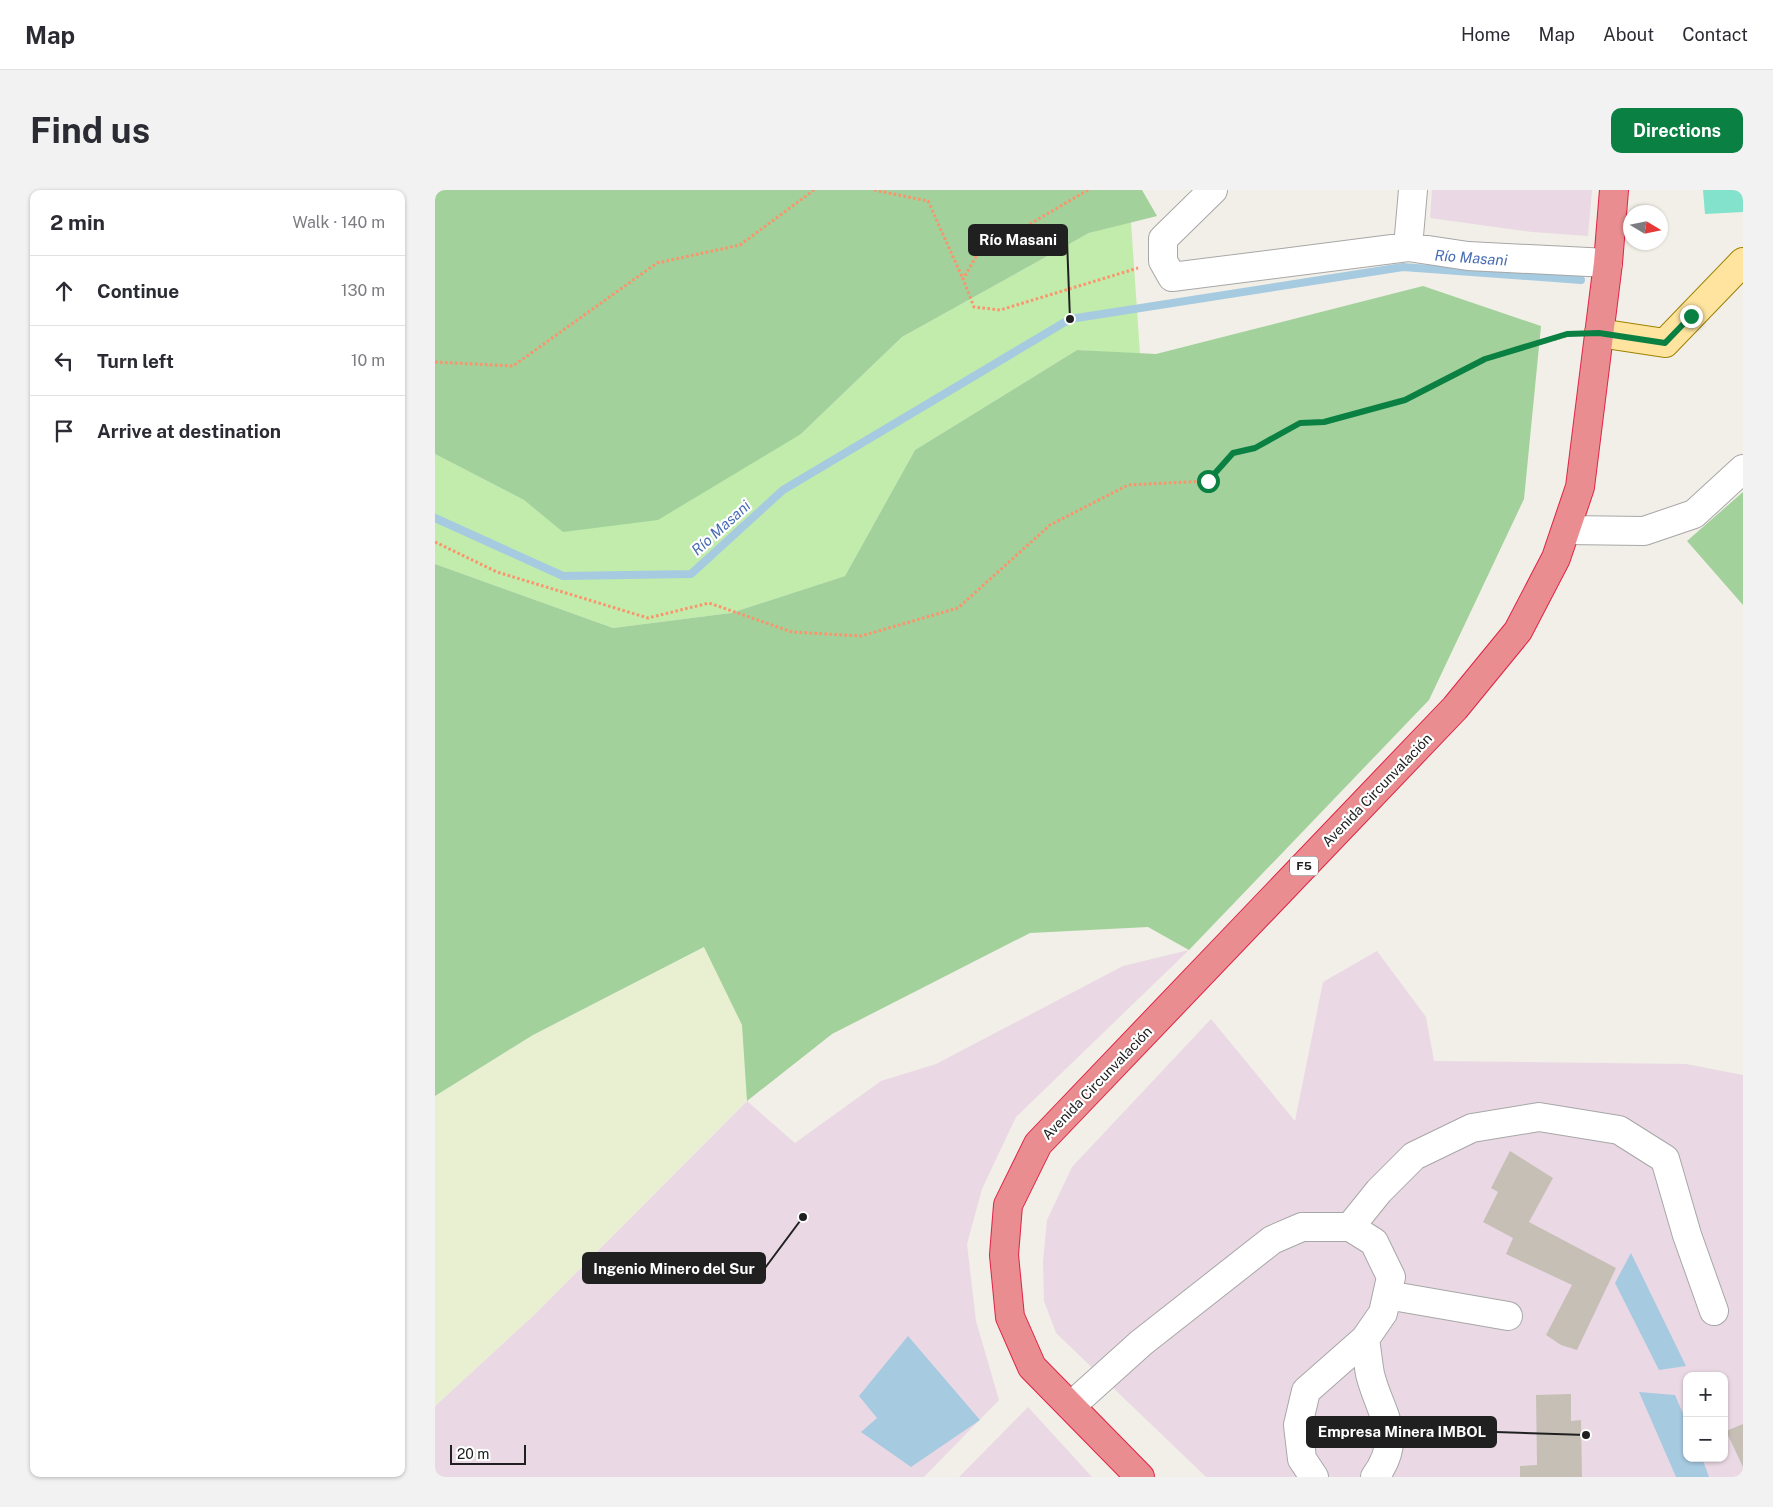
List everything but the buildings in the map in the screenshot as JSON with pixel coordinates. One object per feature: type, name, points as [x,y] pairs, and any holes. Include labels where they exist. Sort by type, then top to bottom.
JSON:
[{"type":"highway","name":"Avenida Circunvalación","points":[[1140,1477],[1032,1367],[1010,1317],[1004,1255],[1008,1205],[1038,1144],[1455,708],[1518,631],[1556,558],[1581,487],[1608,263],[1613,190]]},
{"type":"main road","points":[[1599,333],[1665,343],[1743,262]]},
{"type":"street","points":[[1213,190],[1163,239],[1163,261],[1172,277],[1408,247],[1467,256],[1608,263]]},
{"type":"street","points":[[1408,247],[1413,190]]},
{"type":"street","points":[[1566,530],[1644,531],[1694,514],[1743,470]]},
{"type":"street","points":[[1350,1227],[1379,1192],[1414,1156],[1472,1128],[1539,1117],[1619,1130],[1665,1159],[1687,1235],[1714,1311]]},
{"type":"street","points":[[1071,1406],[1141,1343],[1272,1240],[1302,1227],[1350,1227],[1374,1242],[1391,1277],[1383,1313],[1365,1340],[1306,1391],[1298,1425],[1301,1459],[1314,1477]]},
{"type":"street","points":[[1387,1295],[1508,1316]]},
{"type":"street","points":[[1365,1340],[1371,1375],[1391,1436],[1382,1467],[1375,1477]]},
{"type":"path","points":[[435,362],[513,366],[657,263],[740,245],[814,190]]},
{"type":"path","points":[[874,190],[928,201],[974,307],[1000,310],[1163,261]]},
{"type":"path","points":[[963,280],[977,255],[1087,190]]},
{"type":"path","points":[[435,542],[497,572],[648,618],[709,603],[792,632],[861,636],[958,608],[1050,524],[1128,485],[1208,481],[1233,453],[1255,448],[1300,423],[1324,422],[1405,400],[1485,359],[1567,334],[1599,333]]},
{"type":"shaded area","points":[[1432,190],[1592,190],[1588,236],[1532,232],[1430,218]]},
{"type":"shaded area","points":[[1189,950],[1016,1117],[982,1189],[967,1244],[976,1321],[999,1400],[924,1477],[435,1477],[435,1406],[535,1314],[747,1101],[795,1143],[881,1081],[936,1064],[1123,966]]},
{"type":"shaded area","points":[[1377,951],[1426,1017],[1434,1061],[1686,1064],[1743,1075],[1743,1477],[1206,1477],[1056,1333],[1044,1301],[1043,1261],[1047,1220],[1072,1167],[1211,1019],[1295,1121],[1323,982]]},
{"type":"shaded area","points":[[1028,1407],[1092,1477],[959,1477]]},
{"type":"green space","points":[[435,190],[1142,190],[1157,216],[1089,233],[902,337],[801,434],[658,520],[563,532],[524,500],[435,454]]},
{"type":"green space","points":[[1703,190],[1743,190],[1743,212],[1705,214]]},
{"type":"green space","points":[[1131,222],[1140,354],[1077,350],[915,450],[845,576],[731,613],[613,628],[435,564],[435,454],[524,500],[564,532],[801,434],[902,337],[1089,233]]},
{"type":"green space","points":[[1423,286],[1541,326],[1524,499],[1429,700],[1189,950],[1148,927],[1030,933],[832,1034],[747,1101],[742,1025],[704,947],[533,1035],[435,1096],[435,564],[613,628],[731,613],[845,576],[915,450],[1077,350],[1156,354]]},
{"type":"green space","points":[[1743,492],[1743,605],[1687,541]]},
{"type":"green space","points":[[705,947],[742,1025],[832,1034],[746,1101],[535,1314],[435,1406],[435,1096],[533,1035]]},
{"type":"water","points":[[1631,1253],[1686,1366],[1659,1370],[1615,1283]]},
{"type":"water","points":[[908,1336],[980,1420],[911,1467],[861,1432],[877,1418],[859,1396]]},
{"type":"water","points":[[1639,1392],[1675,1395],[1683,1414],[1683,1462],[1703,1462],[1709,1477],[1676,1477]]},
{"type":"waterway","name":"Río Masani","points":[[435,518],[563,576],[691,574],[783,490],[1070,319],[1403,267],[1581,280]]},
{"type":"place","name":"Río Masani","points":[[1070,319]]},
{"type":"place","name":"Ingenio Minero del Sur","points":[[803,1217]]},
{"type":"place","name":"Empresa Minera IMBOL","points":[[1586,1435]]},
{"type":"route","points":[[1208,481],[1233,453],[1255,448],[1300,423],[1324,422],[1405,400],[1485,359],[1567,334],[1599,333],[1665,343],[1691,316]]}]
